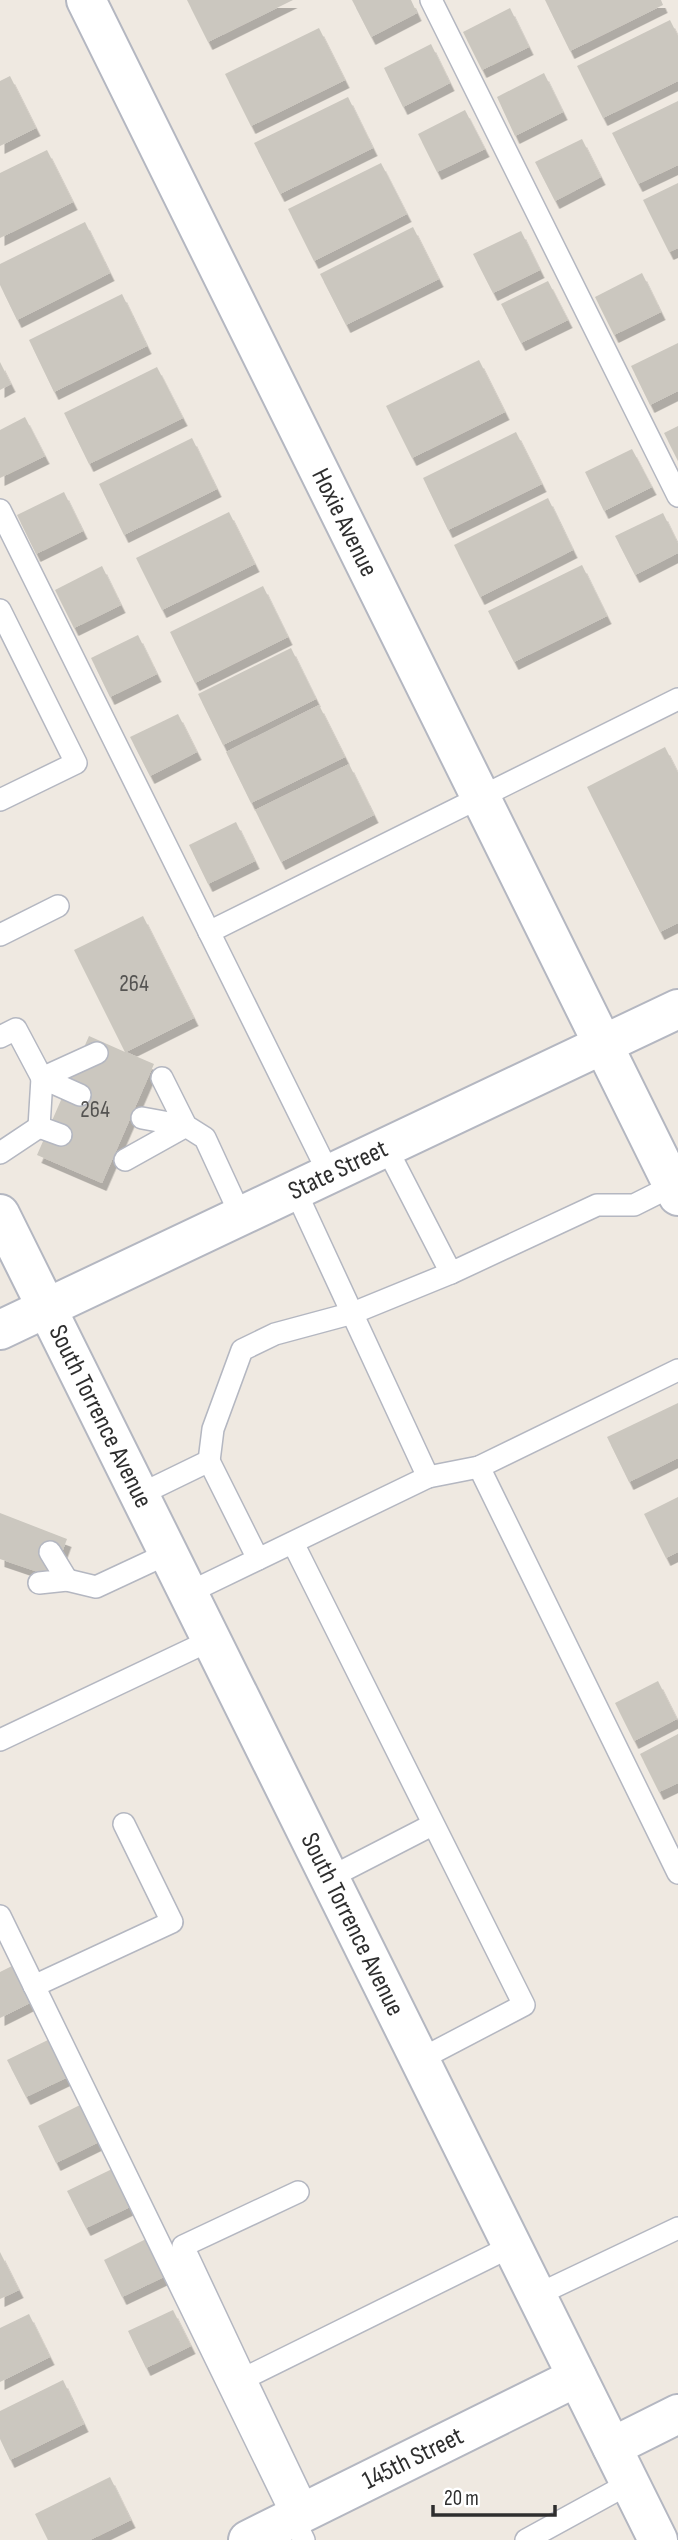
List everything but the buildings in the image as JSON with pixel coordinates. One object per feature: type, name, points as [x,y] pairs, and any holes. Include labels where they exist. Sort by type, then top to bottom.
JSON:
[{"type":"street","name":"Hoxie Avenue","points":[[86,0],[676,1188]]},
{"type":"street","name":"State Street","points":[[0,1330],[678,1009]]},
{"type":"street","name":"South Torrence Avenue","points":[[0,1214],[658,2540]]},
{"type":"street","name":"145th Street","points":[[248,2540],[302,2523],[577,2377]]},
{"type":"street","points":[[612,2447],[678,2414]]},
{"type":"lane","points":[[432,0],[678,496]]},
{"type":"lane","points":[[0,510],[329,1174]]},
{"type":"lane","points":[[0,610],[75,763],[0,800]]},
{"type":"lane","points":[[209,932],[678,699]]},
{"type":"lane","points":[[0,935],[58,906]]},
{"type":"lane","points":[[0,1037],[16,1029],[42,1078],[39,1127]]},
{"type":"lane","points":[[42,1078],[97,1053]]},
{"type":"lane","points":[[42,1078],[80,1095]]},
{"type":"lane","points":[[162,1078],[186,1125]]},
{"type":"lane","points":[[142,1118],[186,1125],[205,1138],[241,1216]]},
{"type":"lane","points":[[125,1160],[186,1125]]},
{"type":"lane","points":[[39,1127],[61,1135]]},
{"type":"lane","points":[[0,1153],[39,1127]]},
{"type":"lane","points":[[386,1147],[451,1273]]},
{"type":"lane","points":[[258,1559],[209,1461],[213,1429],[242,1350],[275,1334],[354,1313],[451,1273],[597,1205],[634,1205],[676,1188]]},
{"type":"lane","points":[[295,1190],[428,1477]]},
{"type":"lane","points":[[188,1593],[428,1477],[479,1467],[678,1370]]},
{"type":"lane","points":[[139,1495],[209,1461]]},
{"type":"lane","points":[[479,1467],[678,1873]]},
{"type":"lane","points":[[293,1543],[524,2005],[419,2060]]},
{"type":"lane","points":[[50,1552],[68,1580]]},
{"type":"lane","points":[[39,1583],[68,1580],[96,1587],[169,1553]]},
{"type":"lane","points":[[0,1740],[211,1640]]},
{"type":"lane","points":[[34,1986],[172,1922],[124,1824]]},
{"type":"lane","points":[[329,1878],[432,1825]]},
{"type":"lane","points":[[0,1916],[302,2523]]},
{"type":"lane","points":[[298,2192],[183,2246],[245,2378],[302,2523]]},
{"type":"lane","points":[[537,2295],[678,2228]]},
{"type":"lane","points":[[245,2378],[512,2245]]},
{"type":"lane","points":[[526,2540],[630,2483]]}]
